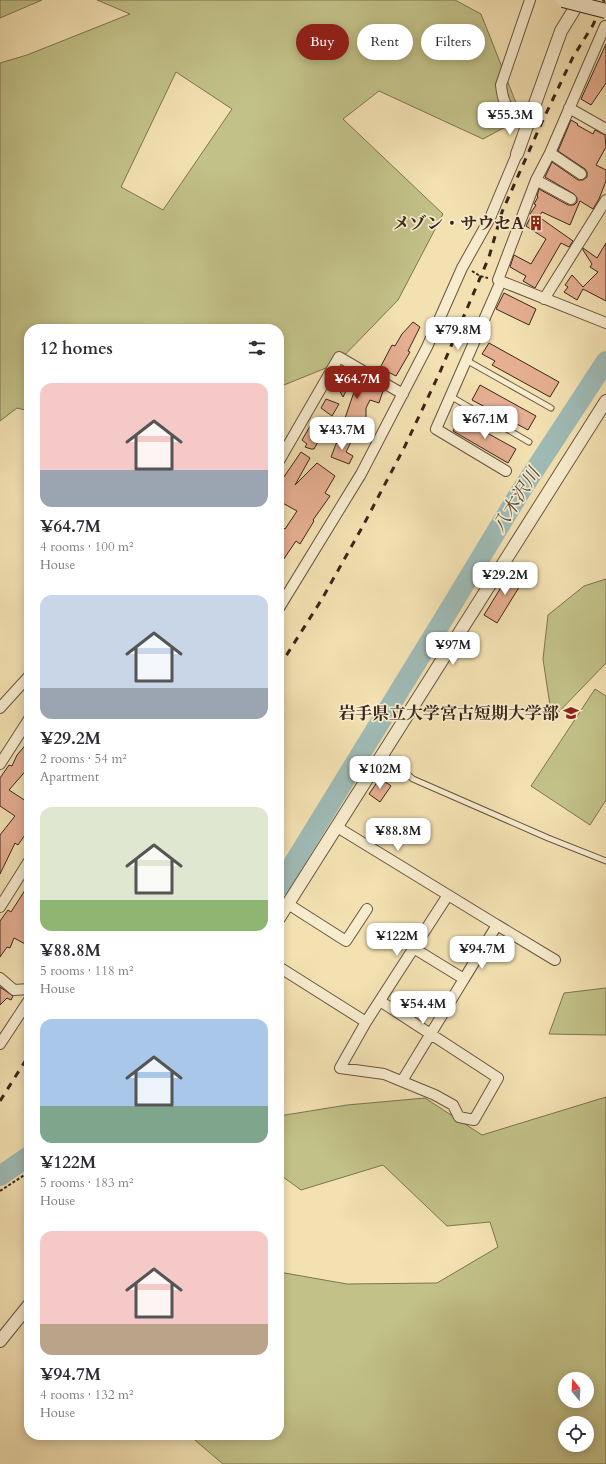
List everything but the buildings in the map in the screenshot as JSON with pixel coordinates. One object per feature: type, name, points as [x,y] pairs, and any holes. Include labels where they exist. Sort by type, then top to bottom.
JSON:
[{"type":"main road","points":[[564,0],[606,11]]},
{"type":"street","points":[[526,126],[510,112],[502,99],[501,85],[530,0]]},
{"type":"street","points":[[284,600],[361,474],[427,347],[462,268],[490,218],[517,154],[561,31],[580,0]]},
{"type":"street","points":[[506,471],[436,429],[499,280],[536,180],[550,153],[606,25]]},
{"type":"street","points":[[569,108],[606,129]]},
{"type":"street","points":[[550,153],[581,174]]},
{"type":"street","points":[[536,180],[571,199]]},
{"type":"street","points":[[544,299],[606,200]]},
{"type":"street","points":[[499,280],[606,324]]},
{"type":"street","points":[[284,452],[339,357],[402,394]]},
{"type":"street","points":[[284,910],[606,401]]},
{"type":"street","points":[[0,708],[24,682]]},
{"type":"street","points":[[0,764],[24,727]]},
{"type":"street","points":[[337,826],[555,960]]},
{"type":"street","points":[[0,907],[24,869]]},
{"type":"street","points":[[380,1001],[498,1078],[474,1120],[459,1117],[453,1105],[435,1095],[384,1074],[340,1068],[366,1022],[380,1001],[415,949],[448,895]]},
{"type":"street","points":[[288,904],[346,941],[367,910]]},
{"type":"street","points":[[402,1081],[497,925]]},
{"type":"street","points":[[415,949],[464,979]]},
{"type":"street","points":[[284,970],[366,1022]]},
{"type":"street","points":[[0,978],[14,990],[24,989]]},
{"type":"street","points":[[0,1044],[24,1008]]},
{"type":"street","points":[[1,1338],[24,1310]]},
{"type":"lane","points":[[466,360],[551,408]]},
{"type":"lane","points":[[450,396],[529,442]]},
{"type":"lane","points":[[383,754],[413,779],[548,838],[606,861]]},
{"type":"path","points":[[471,270],[480,276],[499,280]]},
{"type":"path","points":[[0,1191],[24,1175]]},
{"type":"shaded area","points":[[0,0],[42,0],[0,18]]},
{"type":"shaded area","points":[[97,0],[455,0],[481,14],[485,24],[421,24],[421,60],[485,60],[485,24],[522,118],[483,139],[379,91],[343,119],[443,214],[398,300],[336,364],[284,385],[284,324],[24,324],[24,410],[17,408],[0,421],[0,63],[27,55],[130,14]],"holes":[[[176,72],[232,109],[163,210],[121,187]]]},
{"type":"shaded area","points":[[606,579],[606,663],[552,719],[543,659],[548,615],[584,586]]},
{"type":"shaded area","points":[[595,689],[606,696],[606,800],[590,825],[531,786]]},
{"type":"shaded area","points":[[606,988],[606,1035],[549,1034],[564,993]]},
{"type":"shaded area","points":[[606,1097],[606,1464],[223,1464],[195,1440],[284,1440],[284,1273],[347,1284],[437,1283],[498,1247],[490,1222],[447,1226],[383,1165],[301,1190],[284,1178],[284,1115],[347,1105],[425,1098],[482,1135]]},
{"type":"waterway","name":"八木沢川","points":[[284,879],[519,494],[606,361]]},
{"type":"waterway","name":"八木沢川","points":[[0,1176],[24,1159]]},
{"type":"railway","points":[[284,659],[322,599],[405,446],[440,372],[489,257],[502,212],[542,122],[573,57],[593,25],[604,0]]},
{"type":"railway","points":[[0,1101],[24,1063]]},
{"type":"place","name":"メゾン・サウセA","points":[[536,223]]},
{"type":"place","name":"岩手県立大学宮古短期大学部","points":[[571,713]]}]
